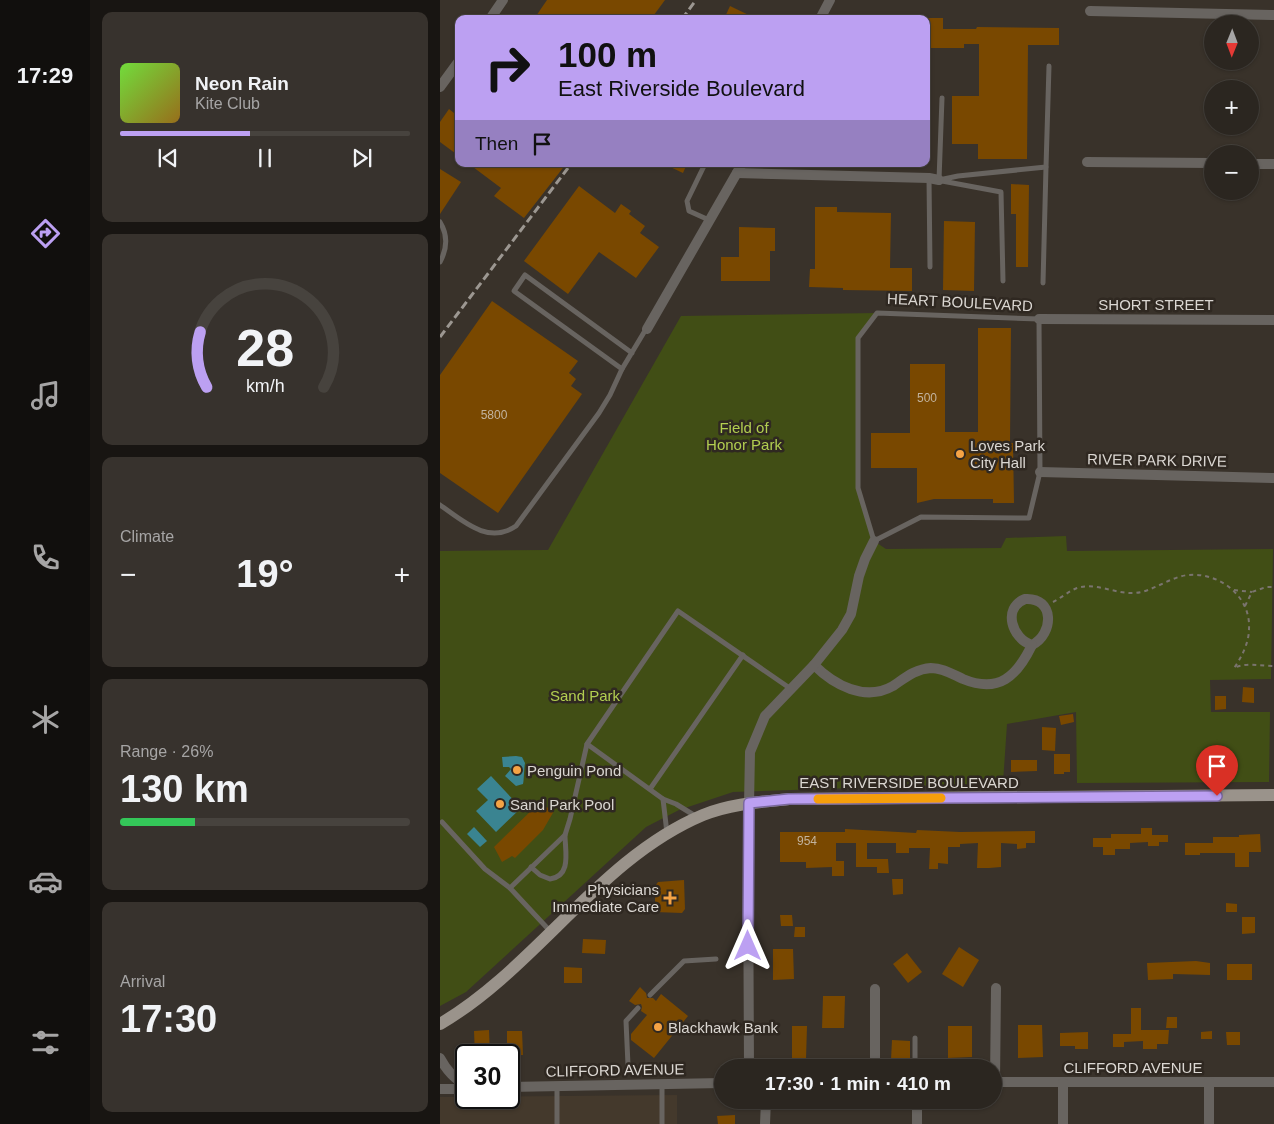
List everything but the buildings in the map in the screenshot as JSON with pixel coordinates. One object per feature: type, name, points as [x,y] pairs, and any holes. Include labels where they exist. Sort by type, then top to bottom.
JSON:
[{"type":"main road","name":"EAST RIVERSIDE BOULEVARD","points":[[440,1024],[463,1009],[514,968],[550,931],[652,843],[697,818],[725,808],[749,803],[789,799],[1274,795]]},
{"type":"street","points":[[493,15],[503,0]]},
{"type":"street","points":[[822,15],[830,0]]},
{"type":"street","points":[[1090,12],[1274,15]]},
{"type":"street","points":[[440,87],[455,66]]},
{"type":"street","points":[[1087,162],[1204,163]]},
{"type":"street","points":[[1259,164],[1274,164]]},
{"type":"street","points":[[647,329],[740,168],[934,179]]},
{"type":"street","name":"SHORT STREET","points":[[1039,319],[1274,320]]},
{"type":"street","name":"RIVER PARK DRIVE","points":[[1040,472],[1274,478]]},
{"type":"street","points":[[749,1059],[750,752],[765,716],[814,665],[842,630],[851,614],[865,559],[874,541]]},
{"type":"street","points":[[814,665],[824,675],[837,683],[849,689],[863,692],[883,690],[918,670],[929,668],[940,669],[975,683],[986,684],[996,682],[1012,675],[1024,660],[1032,645],[1046,631],[1049,618],[1045,607],[1038,600],[1031,598],[1018,602],[1012,613],[1014,629],[1024,643],[1032,645]]},
{"type":"street","points":[[994,1059],[996,988]]},
{"type":"street","points":[[875,989],[875,1059]]},
{"type":"street","points":[[440,1058],[446,1069],[455,1078]]},
{"type":"street","name":"CLIFFORD AVENUE","points":[[1002,1082],[1274,1082]]},
{"type":"street","points":[[1209,1082],[1209,1124]]},
{"type":"street","name":"CLIFFORD AVENUE","points":[[520,1087],[714,1083]]},
{"type":"street","points":[[1062,1124],[1063,1083]]},
{"type":"street","points":[[440,1089],[455,1088]]},
{"type":"street","points":[[766,1109],[766,1124]]},
{"type":"street","points":[[917,1109],[917,1124]]},
{"type":"lane","points":[[1044,284],[1049,66]]},
{"type":"lane","points":[[930,268],[934,179],[942,98]]},
{"type":"lane","points":[[704,167],[687,202],[689,211],[710,221]]},
{"type":"lane","points":[[934,179],[1046,167]]},
{"type":"lane","points":[[934,179],[1001,192],[1003,281]]},
{"type":"lane","points":[[440,222],[445,230],[446,244],[440,262]]},
{"type":"lane","points":[[622,369],[514,291],[525,275],[632,353]]},
{"type":"lane","name":"HEART BOULEVARD","points":[[877,313],[1039,319],[1040,472],[1029,518],[920,517],[874,541],[858,488],[858,338],[877,313]]},
{"type":"lane","points":[[440,505],[480,531],[496,534],[507,532],[516,526],[600,413],[622,369],[647,329]]},
{"type":"lane","points":[[531,867],[544,878],[550,879],[560,876],[565,870],[565,835],[587,744],[678,611],[743,654],[791,689]]},
{"type":"lane","points":[[650,789],[743,654]]},
{"type":"lane","points":[[587,744],[663,799],[676,804],[697,818]]},
{"type":"lane","points":[[663,799],[667,833]]},
{"type":"lane","points":[[442,822],[485,869],[510,888],[550,931]]},
{"type":"lane","points":[[510,888],[565,835]]},
{"type":"lane","points":[[650,995],[684,961],[716,959]]},
{"type":"lane","points":[[628,1065],[626,1020],[638,1008]]},
{"type":"lane","points":[[915,1038],[915,1059]]},
{"type":"lane","points":[[662,1083],[662,1124]]},
{"type":"lane","points":[[557,1086],[557,1124]]},
{"type":"path","points":[[1045,607],[1077,588],[1093,587],[1134,593],[1180,576],[1191,575],[1202,575],[1217,580],[1234,590],[1252,592],[1266,587],[1274,587]]},
{"type":"path","points":[[1234,590],[1245,606],[1249,634],[1234,668],[1250,664],[1274,666]]},
{"type":"path","points":[[1245,606],[1252,592]]},
{"type":"shaded area","points":[[677,1095],[677,1124],[440,1124],[440,1097],[455,1097],[455,1109],[520,1109],[520,1096]]},
{"type":"green space","points":[[877,313],[858,338],[858,488],[874,541],[886,549],[1001,548],[1006,538],[1066,536],[1067,551],[1273,549],[1271,679],[1210,680],[1211,712],[1270,712],[1269,782],[1077,783],[1076,712],[1007,724],[1003,783],[733,792],[679,810],[646,827],[466,992],[440,1006],[440,551],[548,550],[681,316]]},
{"type":"water","name":"Penguin Pond","points":[[502,757],[522,757],[525,763],[523,784],[516,786],[505,776],[511,769],[503,767]]},
{"type":"water","name":"Sand Park Pool","points":[[491,776],[521,808],[496,832],[476,811],[488,800],[477,789]]},
{"type":"water","points":[[474,827],[487,841],[480,847],[467,834]]},
{"type":"railway","points":[[685,15],[696,0]]},
{"type":"railway","points":[[440,337],[569,167]]},
{"type":"slow traffic","points":[[818,799],[941,798]]},
{"type":"place","name":"Loves Park City Hall","points":[[960,454]]},
{"type":"place","name":"Penguin Pond","points":[[517,770]]},
{"type":"place","name":"Sand Park Pool","points":[[500,804]]},
{"type":"place","name":"Physicians Immediate Care","points":[[670,898]]},
{"type":"place","name":"Blackhawk Bank","points":[[658,1027]]},
{"type":"route","points":[[748,946],[749,803],[789,799],[1217,796]]},
{"type":"park label","name":"Field of Honor Park","points":[[744,436]]},
{"type":"park label","name":"Sand Park","points":[[585,695]]}]
